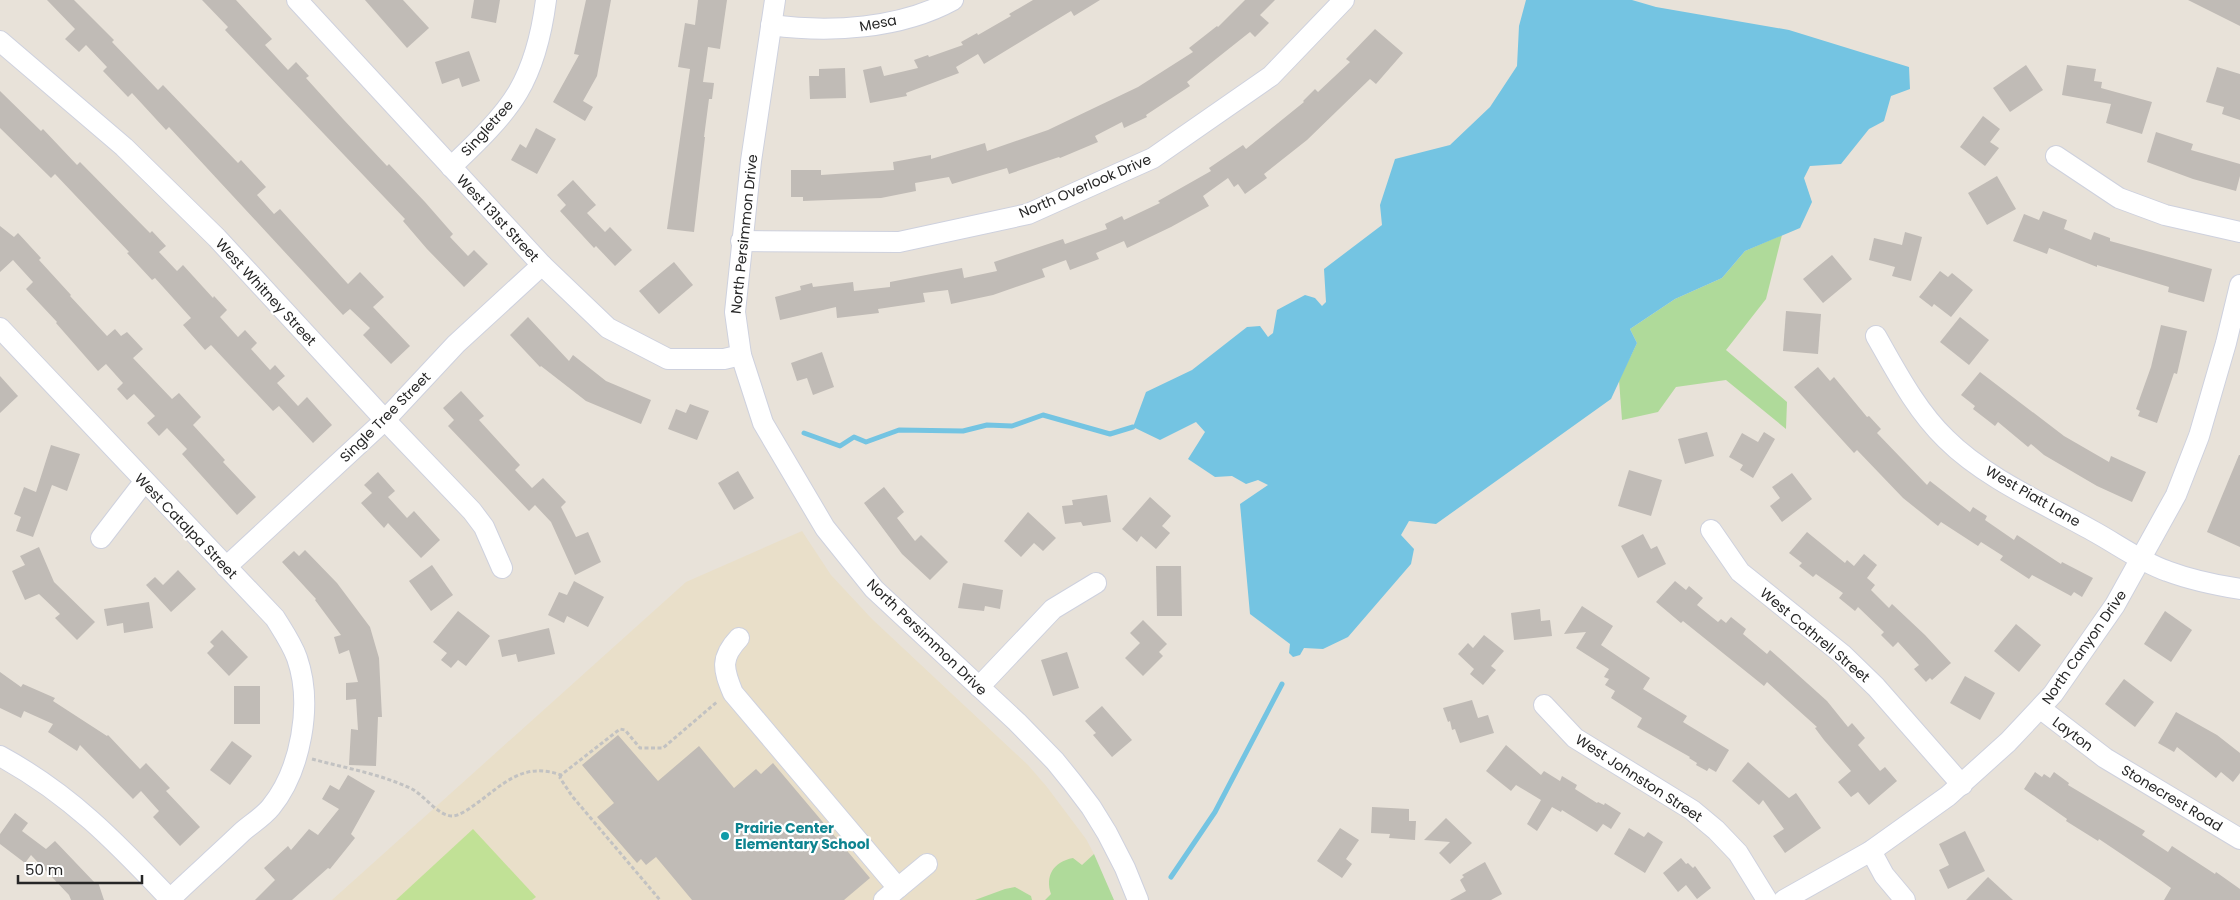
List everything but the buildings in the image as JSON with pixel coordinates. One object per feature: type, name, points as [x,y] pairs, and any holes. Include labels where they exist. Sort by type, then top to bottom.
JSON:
[{"type":"street","name":"West 131st Street","points":[[297,0],[542,265],[608,328],[668,359],[724,359],[741,354]]},
{"type":"street","name":"Singletree","points":[[451,167],[477,141],[519,91],[537,48],[546,0]]},
{"type":"street","name":"North Persimmon Drive","points":[[775,0],[741,241],[734,312],[741,354],[763,423],[830,535],[874,589],[893,609],[1046,751],[1091,806],[1125,868],[1138,900]]},
{"type":"street","name":"Mesa","points":[[771,25],[789,28],[870,28],[938,8],[953,0]]},
{"type":"street","name":"North Overlook Drive","points":[[741,241],[899,242],[1028,214],[1153,158],[1271,76],[1344,0]]},
{"type":"street","name":"West Whitney Street","points":[[0,41],[124,147],[197,218],[472,511],[484,527],[502,568]]},
{"type":"street","points":[[2056,156],[2119,198],[2165,215],[2240,232]]},
{"type":"street","name":"Single Tree Street","points":[[226,567],[385,420],[456,344],[542,265]]},
{"type":"street","name":"North Canyon Drive","points":[[1784,900],[1870,851],[1962,785],[2041,709],[2053,694],[2115,605],[2176,495],[2188,468],[2233,345],[2240,285]]},
{"type":"street","name":"West Catalpa Street","points":[[0,328],[275,618],[286,634],[297,659],[303,699],[303,723],[297,755],[286,784],[270,808],[170,900]]},
{"type":"street","name":"West Piatt Lane","points":[[1876,336],[1926,416],[1946,439],[1964,455],[2012,486],[2164,570],[2202,582],[2240,589]]},
{"type":"street","points":[[101,538],[144,482]]},
{"type":"street","name":"West Cothrell Street","points":[[1711,530],[1740,572],[1842,654],[1876,687],[1962,785]]},
{"type":"street","points":[[979,687],[1053,609],[1096,583]]},
{"type":"street","points":[[739,638],[729,649],[725,658],[726,678],[733,693],[891,894],[927,864]]},
{"type":"street","name":"West Johnston Street","points":[[1544,704],[1575,738],[1692,810],[1716,830],[1738,853],[1767,900]]},
{"type":"street","name":"Layton","points":[[2041,709],[2105,758]]},
{"type":"street","points":[[0,756],[54,789],[84,812],[111,837],[170,900]]},
{"type":"street","name":"Stonecrest Road","points":[[2105,758],[2240,839]]},
{"type":"street","points":[[1870,851],[1884,875],[1904,900]]},
{"type":"path","points":[[561,775],[620,728],[625,730],[640,748],[663,748],[721,699]]},
{"type":"path","points":[[297,755],[403,785],[422,794],[441,813],[453,816],[465,811],[519,774],[530,770],[546,770],[561,775]]},
{"type":"path","points":[[561,775],[560,778],[572,796],[660,900]]},
{"type":"shaded area","points":[[802,531],[831,575],[872,619],[1028,765],[1086,839],[1094,854],[1045,900],[332,900],[686,582]]},
{"type":"green space","points":[[1782,235],[1766,299],[1726,350],[1787,402],[1786,429],[1726,380],[1676,387],[1658,412],[1622,420],[1619,380],[1637,343],[1630,329],[1675,299],[1722,278],[1745,251]]},
{"type":"green space","points":[[473,829],[536,897],[532,900],[396,900]]},
{"type":"green space","points":[[1094,854],[1114,900],[1045,900],[1051,894],[1049,881],[1052,871],[1056,866],[1073,858],[1082,865]]},
{"type":"green space","points":[[1015,887],[1031,896],[1032,900],[975,900],[1005,889]]},
{"type":"water","points":[[1526,0],[1632,0],[1656,7],[1789,30],[1909,67],[1910,89],[1891,96],[1884,121],[1869,129],[1841,164],[1810,166],[1804,178],[1812,202],[1800,228],[1745,251],[1722,278],[1675,299],[1630,329],[1637,343],[1611,399],[1436,524],[1409,521],[1401,535],[1414,549],[1411,564],[1348,637],[1323,649],[1304,648],[1300,655],[1293,657],[1289,653],[1290,644],[1250,614],[1240,504],[1268,485],[1258,480],[1246,484],[1232,476],[1215,477],[1188,459],[1205,432],[1196,422],[1160,440],[1133,427],[1146,392],[1192,370],[1247,327],[1260,326],[1268,337],[1273,333],[1277,310],[1305,295],[1315,298],[1322,306],[1326,302],[1324,269],[1382,225],[1380,205],[1395,159],[1450,145],[1490,107],[1517,66],[1519,26]]},
{"type":"waterway","points":[[804,433],[840,446],[854,437],[866,442],[899,430],[963,431],[987,425],[1012,426],[1043,415],[1110,434],[1133,427]]},
{"type":"waterway","points":[[1171,877],[1215,812],[1282,684]]},
{"type":"place","name":"Prairie Center Elementary School","points":[[725,836]]}]
